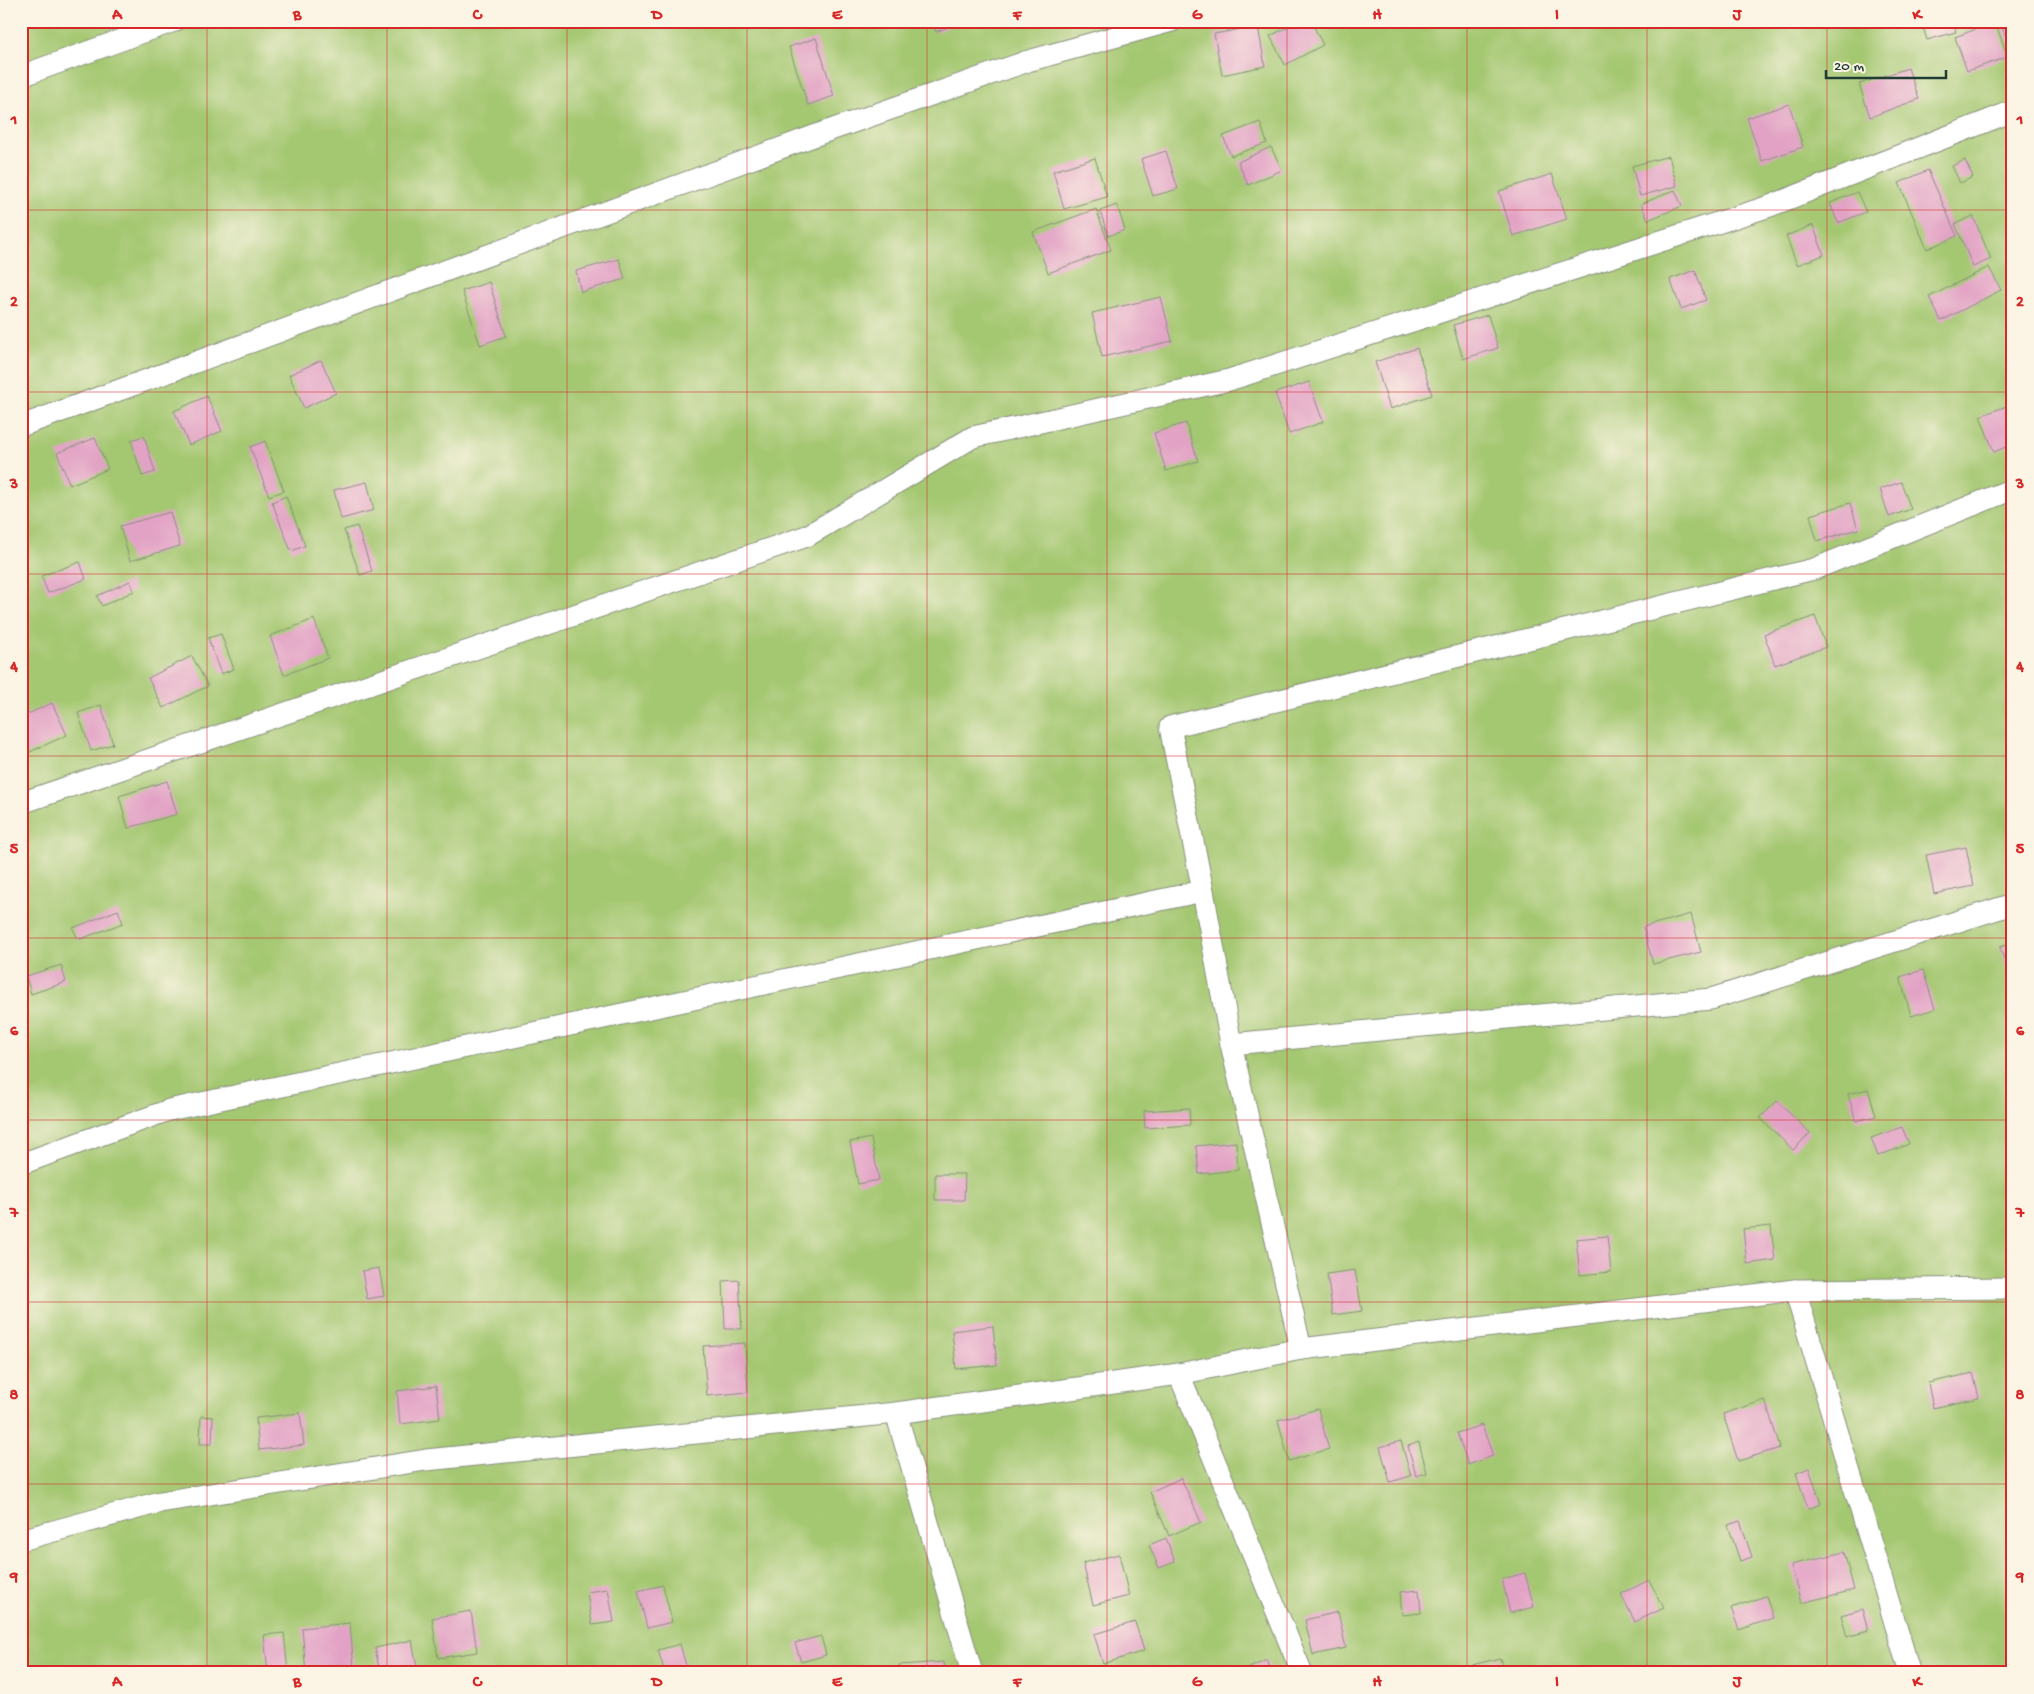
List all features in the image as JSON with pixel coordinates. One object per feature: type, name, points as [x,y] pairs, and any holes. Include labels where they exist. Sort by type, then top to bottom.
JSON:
[{"type":"lane","points":[[21,76],[174,21]]},
{"type":"lane","points":[[21,426],[822,132],[1028,61],[1172,21]]},
{"type":"lane","points":[[21,803],[807,536],[973,436],[1229,380],[1770,206],[2013,110]]},
{"type":"lane","points":[[1301,1349],[1231,1044],[1203,891],[1170,728],[1814,569],[2013,489]]},
{"type":"lane","points":[[21,1164],[169,1110],[1203,891]]},
{"type":"lane","points":[[1231,1044],[1711,999],[2013,904]]},
{"type":"lane","points":[[21,1540],[160,1502],[426,1460],[896,1413],[1179,1374],[1301,1349],[1795,1290],[2013,1288]]},
{"type":"lane","points":[[1795,1290],[1910,1673]]},
{"type":"lane","points":[[1179,1374],[1302,1673]]},
{"type":"lane","points":[[896,1413],[972,1673]]},
{"type":"green space","points":[[21,21],[2013,21],[2013,1673],[21,1673]]},
{"type":"building","points":[[932,21],[962,21],[936,32]]},
{"type":"building","points":[[1300,21],[1311,21],[1323,45],[1285,65],[1270,36]]},
{"type":"building","points":[[1921,21],[1953,21],[1956,32],[1927,40]]},
{"type":"building","points":[[1999,21],[2013,21],[2013,51]]},
{"type":"building","points":[[1995,22],[2008,57],[1967,71],[1955,37]]},
{"type":"building","points":[[1258,26],[1265,66],[1222,75],[1214,34]]},
{"type":"building","points":[[816,38],[834,96],[808,105],[789,47]]},
{"type":"building","points":[[1908,68],[1919,99],[1870,117],[1859,84]]},
{"type":"building","points":[[1789,104],[1803,147],[1762,161],[1747,118]]},
{"type":"building","points":[[1260,122],[1267,143],[1231,156],[1223,136]]},
{"type":"building","points":[[1271,147],[1282,170],[1248,185],[1238,162]]},
{"type":"building","points":[[1166,151],[1178,189],[1153,196],[1141,159]]},
{"type":"building","points":[[1669,156],[1677,186],[1640,196],[1632,166]]},
{"type":"building","points":[[1095,158],[1107,197],[1064,209],[1053,171]]},
{"type":"building","points":[[1965,160],[1973,177],[1960,183],[1952,166]]},
{"type":"building","points":[[1928,170],[1957,236],[1927,249],[1899,183]]},
{"type":"building","points":[[1552,174],[1567,219],[1513,236],[1499,191]]},
{"type":"building","points":[[1675,190],[1682,206],[1648,220],[1641,204]]},
{"type":"building","points":[[1857,192],[1866,212],[1838,223],[1830,203]]},
{"type":"building","points":[[1117,205],[1125,230],[1108,236],[1100,211]]},
{"type":"building","points":[[1096,209],[1111,250],[1048,273],[1033,232]]},
{"type":"building","points":[[1973,216],[1991,259],[1973,267],[1955,224]]},
{"type":"building","points":[[1813,225],[1824,255],[1797,265],[1786,236]]},
{"type":"building","points":[[619,259],[625,279],[581,292],[576,271]]},
{"type":"building","points":[[1989,267],[2001,290],[1941,321],[1929,297]]},
{"type":"building","points":[[1695,270],[1706,300],[1681,309],[1670,279]]},
{"type":"building","points":[[489,282],[506,336],[480,345],[462,291]]},
{"type":"building","points":[[1161,297],[1172,341],[1102,357],[1092,313]]},
{"type":"building","points":[[1488,315],[1498,348],[1463,359],[1453,325]]},
{"type":"building","points":[[1417,348],[1432,395],[1390,409],[1375,362]]},
{"type":"building","points":[[321,360],[336,393],[304,408],[289,375]]},
{"type":"building","points":[[1309,382],[1323,422],[1289,434],[1275,393]]},
{"type":"building","points":[[207,396],[222,431],[189,445],[174,411]]},
{"type":"building","points":[[2012,404],[2013,444],[1994,452],[1980,416]]},
{"type":"building","points":[[1186,423],[1198,461],[1166,471],[1154,433]]},
{"type":"building","points":[[144,436],[155,472],[142,476],[131,440]]},
{"type":"building","points":[[95,438],[108,469],[70,485],[57,453]]},
{"type":"building","points":[[265,441],[284,491],[269,496],[250,447]]},
{"type":"building","points":[[367,482],[374,510],[341,519],[334,490]]},
{"type":"building","points":[[1901,482],[1911,509],[1889,517],[1880,489]]},
{"type":"building","points":[[286,496],[305,546],[291,551],[272,502]]},
{"type":"building","points":[[1850,503],[1858,529],[1817,541],[1810,515]]},
{"type":"building","points":[[170,512],[180,546],[130,561],[120,526]]},
{"type":"building","points":[[357,526],[372,571],[360,575],[344,530]]},
{"type":"building","points":[[80,562],[86,579],[48,593],[41,576]]},
{"type":"building","points":[[130,581],[134,591],[102,606],[97,596]]},
{"type":"building","points":[[1815,616],[1826,647],[1775,665],[1764,634]]},
{"type":"building","points":[[314,619],[328,658],[284,675],[270,636]]},
{"type":"building","points":[[221,634],[234,669],[221,674],[208,638]]},
{"type":"building","points":[[192,656],[208,686],[163,708],[148,678]]},
{"type":"building","points":[[52,703],[67,735],[21,756],[21,717]]},
{"type":"building","points":[[101,705],[113,744],[91,751],[78,713]]},
{"type":"building","points":[[167,781],[177,814],[128,828],[119,796]]},
{"type":"building","points":[[1966,847],[1974,886],[1934,894],[1926,855]]},
{"type":"building","points":[[118,910],[123,923],[78,940],[73,928]]},
{"type":"building","points":[[1691,914],[1701,952],[1653,964],[1643,927]]},
{"type":"building","points":[[2013,943],[2013,981],[2011,981],[2000,947]]},
{"type":"building","points":[[61,965],[66,982],[31,994],[26,976]]},
{"type":"building","points":[[1923,970],[1935,1009],[1911,1016],[1900,977]]},
{"type":"building","points":[[1868,1089],[1876,1116],[1856,1121],[1848,1094]]},
{"type":"building","points":[[1777,1101],[1810,1133],[1793,1150],[1760,1118]]},
{"type":"building","points":[[1189,1108],[1190,1125],[1145,1128],[1144,1111]]},
{"type":"building","points":[[1902,1127],[1909,1144],[1878,1156],[1871,1138]]},
{"type":"building","points":[[871,1138],[879,1180],[858,1184],[850,1142]]},
{"type":"building","points":[[1236,1142],[1238,1170],[1199,1174],[1196,1146]]},
{"type":"building","points":[[935,1174],[965,1174],[964,1200],[935,1200]]},
{"type":"building","points":[[1771,1226],[1775,1260],[1747,1264],[1743,1229]]},
{"type":"building","points":[[1607,1236],[1611,1272],[1580,1275],[1576,1239]]},
{"type":"building","points":[[379,1268],[384,1296],[367,1299],[362,1271]]},
{"type":"building","points":[[1355,1270],[1362,1311],[1333,1315],[1327,1274]]},
{"type":"building","points":[[739,1280],[742,1329],[725,1329],[723,1281]]},
{"type":"building","points":[[993,1326],[997,1365],[956,1369],[952,1331]]},
{"type":"building","points":[[745,1343],[748,1392],[707,1396],[703,1346]]},
{"type":"building","points":[[1973,1373],[1979,1398],[1933,1408],[1928,1383]]},
{"type":"building","points":[[436,1386],[440,1419],[400,1424],[397,1391]]},
{"type":"building","points":[[1765,1400],[1780,1448],[1738,1461],[1723,1414]]},
{"type":"building","points":[[1318,1409],[1329,1449],[1289,1461],[1278,1420]]},
{"type":"building","points":[[300,1413],[304,1445],[259,1450],[256,1418]]},
{"type":"building","points":[[201,1416],[213,1417],[212,1444],[200,1444]]},
{"type":"building","points":[[1482,1425],[1493,1456],[1468,1465],[1457,1433]]},
{"type":"building","points":[[1401,1441],[1411,1476],[1390,1482],[1380,1447]]},
{"type":"building","points":[[1419,1442],[1427,1473],[1416,1476],[1408,1446]]},
{"type":"building","points":[[1809,1468],[1821,1504],[1808,1509],[1796,1473]]},
{"type":"building","points":[[1181,1478],[1201,1522],[1169,1536],[1150,1492]]},
{"type":"building","points":[[1740,1521],[1752,1557],[1740,1561],[1728,1525]]},
{"type":"building","points":[[1166,1538],[1175,1562],[1159,1568],[1149,1545]]},
{"type":"building","points":[[1844,1552],[1854,1590],[1801,1603],[1791,1565]]},
{"type":"building","points":[[1119,1554],[1129,1596],[1093,1605],[1083,1563]]},
{"type":"building","points":[[1525,1573],[1534,1607],[1510,1613],[1502,1579]]},
{"type":"building","points":[[1649,1580],[1664,1608],[1635,1622],[1621,1594]]},
{"type":"building","points":[[663,1585],[672,1622],[647,1628],[638,1591]]},
{"type":"building","points":[[608,1589],[614,1622],[592,1625],[587,1592]]},
{"type":"building","points":[[1419,1590],[1421,1613],[1402,1615],[1400,1592]]},
{"type":"building","points":[[1766,1596],[1773,1618],[1739,1630],[1731,1608]]},
{"type":"building","points":[[1862,1609],[1868,1631],[1847,1637],[1841,1615]]},
{"type":"building","points":[[471,1611],[477,1652],[438,1658],[432,1618]]},
{"type":"building","points":[[1338,1612],[1346,1648],[1313,1655],[1305,1620]]},
{"type":"building","points":[[1135,1622],[1144,1651],[1103,1664],[1094,1634]]},
{"type":"building","points":[[350,1623],[354,1669],[306,1673],[302,1628]]},
{"type":"building","points":[[284,1633],[288,1673],[268,1673],[264,1635]]},
{"type":"building","points":[[821,1636],[826,1655],[801,1662],[795,1643]]},
{"type":"building","points":[[412,1640],[418,1673],[380,1673],[375,1648]]},
{"type":"building","points":[[680,1644],[688,1673],[665,1673],[658,1650]]},
{"type":"building","points":[[1500,1658],[1504,1673],[1469,1673],[1468,1666]]},
{"type":"building","points":[[1267,1660],[1272,1673],[1238,1673]]},
{"type":"building","points":[[944,1662],[945,1673],[899,1673],[899,1665]]}]
